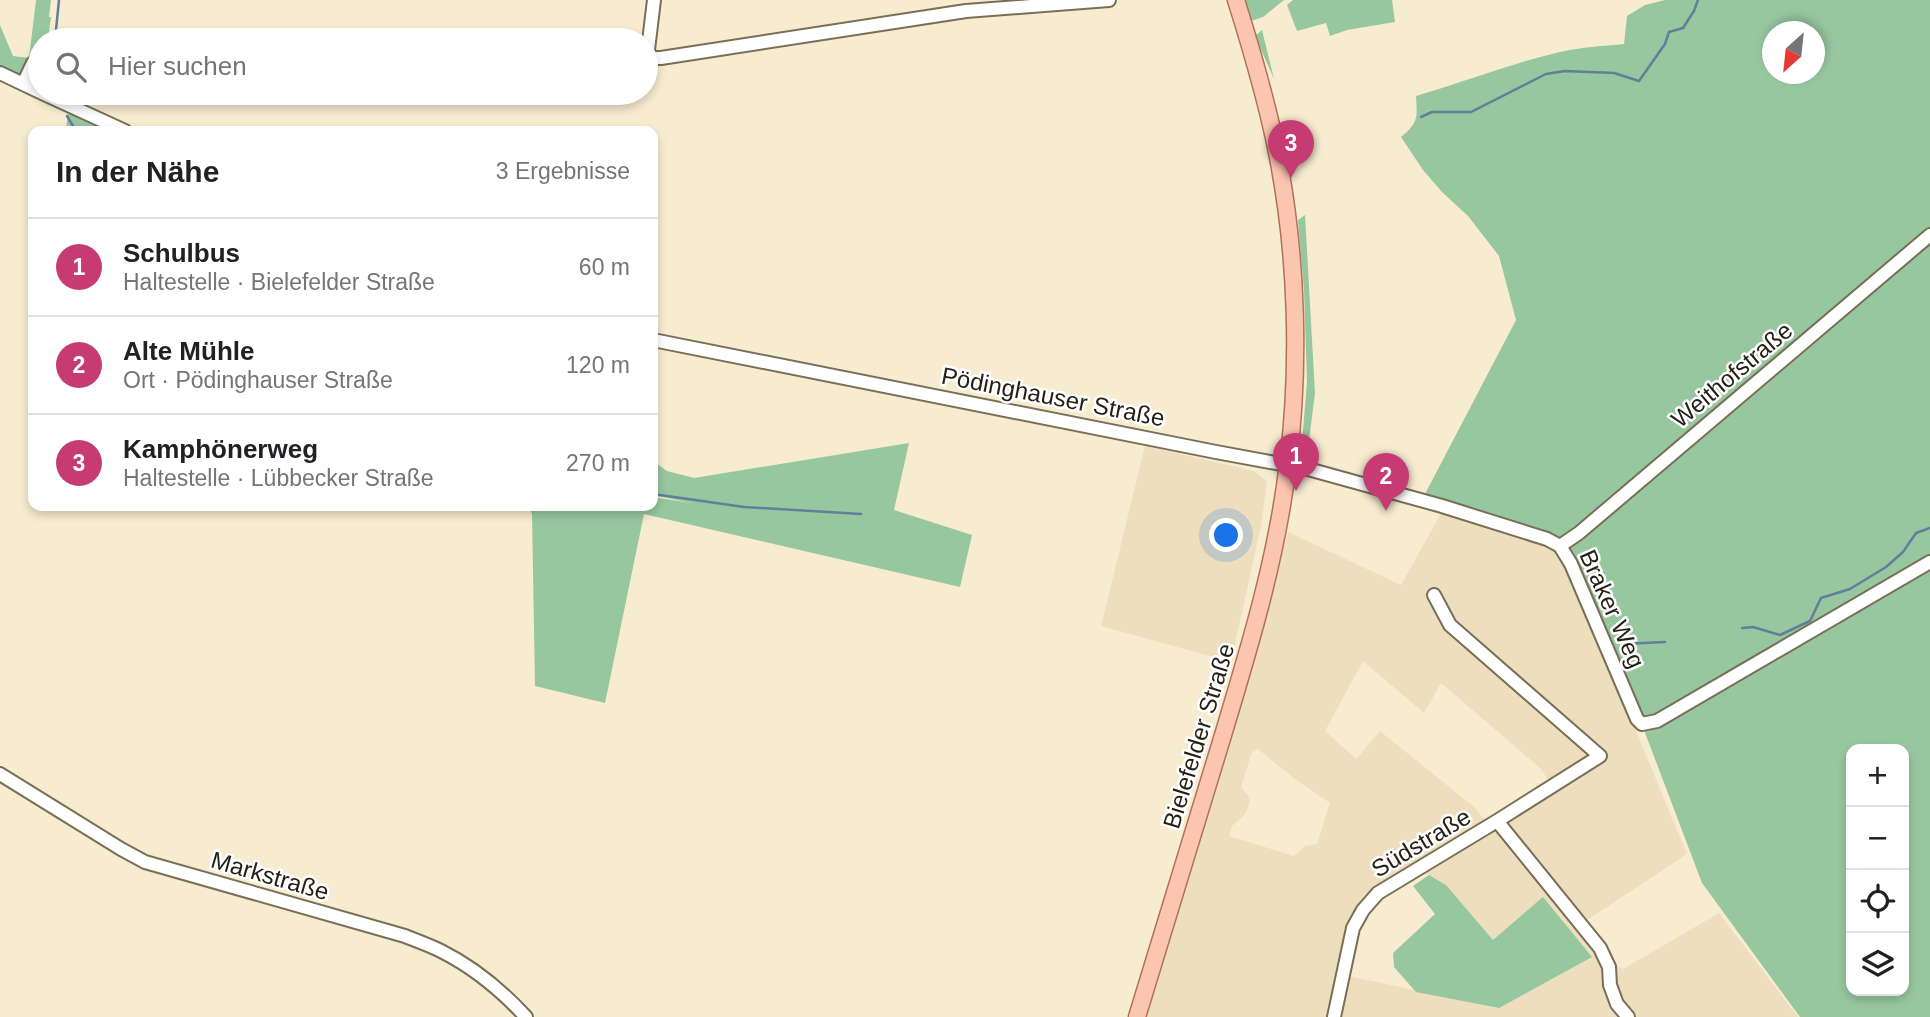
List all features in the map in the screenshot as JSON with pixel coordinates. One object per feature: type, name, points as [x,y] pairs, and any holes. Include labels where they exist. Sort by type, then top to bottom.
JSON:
[{"type":"main road","name":"Bielefelder Straße","points":[[1137,1017],[1264,596],[1288,464],[1294,383],[1294,300],[1288,224],[1268,114],[1236,0]]},
{"type":"street","points":[[651,28],[654,0]]},
{"type":"street","points":[[658,57],[966,11],[1109,0]]},
{"type":"street","points":[[0,73],[28,86]]},
{"type":"street","points":[[23,84],[28,74]]},
{"type":"street","points":[[69,105],[114,126]]},
{"type":"street","name":"Weithofstraße","points":[[1560,546],[1579,533],[1930,235]]},
{"type":"street","name":"Pödinghauser Straße","points":[[658,341],[1288,464],[1442,506]]},
{"type":"street","name":"Braker Weg","points":[[1442,506],[1538,535],[1560,546],[1571,564],[1637,719],[1642,724],[1657,721],[1930,562]]},
{"type":"street","name":"Südstraße","points":[[1334,1017],[1353,928],[1378,892],[1600,756],[1450,625],[1434,595]]},
{"type":"street","name":"Markstraße","points":[[0,774],[145,862],[405,936],[440,951],[467,966],[527,1017]]},
{"type":"street","points":[[1497,821],[1600,948],[1609,967],[1610,985],[1617,1003],[1628,1017]]},
{"type":"shaded area","points":[[1145,446],[1254,471],[1267,481],[1261,526],[1231,662],[1101,626]]},
{"type":"shaded area","points":[[1444,508],[1541,539],[1563,555],[1687,854],[1584,922],[1609,951],[1615,964],[1623,969],[1719,913],[1798,1017],[1146,1017],[1259,645],[1288,532],[1401,585]],"holes":[[[1363,661],[1424,713],[1441,683],[1540,768],[1550,782],[1485,820],[1474,807],[1380,731],[1356,759],[1325,731]],[[1258,749],[1330,803],[1317,844],[1305,846],[1294,856],[1229,836],[1232,826],[1246,813],[1249,804],[1250,798],[1241,787],[1252,752]],[[1415,862],[1446,885],[1493,940],[1499,1008],[1339,974],[1371,893]]]},
{"type":"green space","points":[[36,0],[51,0],[50,28],[33,28]]},
{"type":"green space","points":[[1244,0],[1284,0],[1263,17],[1251,21]]},
{"type":"green space","points":[[1293,0],[1392,0],[1395,22],[1347,30],[1330,36],[1326,23],[1297,31],[1287,5]]},
{"type":"green space","points":[[1665,0],[1930,0],[1930,1017],[1800,1017],[1702,883],[1644,730],[1574,562],[1542,533],[1425,494],[1516,320],[1499,256],[1468,216],[1423,170],[1401,137],[1416,119],[1416,96],[1542,56],[1624,44],[1627,16],[1645,5]]},
{"type":"green space","points":[[0,25],[13,56],[28,58],[28,82],[0,69]]},
{"type":"green space","points":[[1262,30],[1274,79],[1255,36]]},
{"type":"green space","points":[[68,110],[102,126],[66,126]]},
{"type":"green space","points":[[1305,215],[1315,393],[1306,464],[1301,454],[1307,382],[1304,290],[1298,220]]},
{"type":"green space","points":[[909,443],[894,510],[972,535],[960,587],[644,514],[605,703],[535,686],[530,511],[658,511],[658,498],[691,503],[658,496],[658,465],[667,471],[694,478]]},
{"type":"green space","points":[[1429,875],[1446,885],[1493,940],[1543,897],[1592,957],[1499,1008],[1416,992],[1394,967],[1393,953],[1435,914],[1413,886]]},
{"type":"waterway","points":[[56,28],[59,0]]},
{"type":"waterway","points":[[1421,117],[1432,112],[1471,112],[1546,74],[1565,71],[1614,73],[1639,81],[1665,44],[1669,32],[1683,28],[1698,0]]},
{"type":"waterway","points":[[67,116],[73,126]]},
{"type":"waterway","points":[[658,495],[744,507],[861,514]]},
{"type":"waterway","points":[[1742,628],[1753,627],[1780,635],[1810,621],[1821,598],[1850,589],[1886,567],[1903,552],[1916,533],[1930,528]]},
{"type":"waterway","points":[[1623,644],[1665,642]]},
{"type":"place","name":"Kamphönerweg","points":[[1291,178]]},
{"type":"place","name":"Schulbus","points":[[1296,491]]},
{"type":"place","name":"Alte Mühle","points":[[1386,511]]}]
